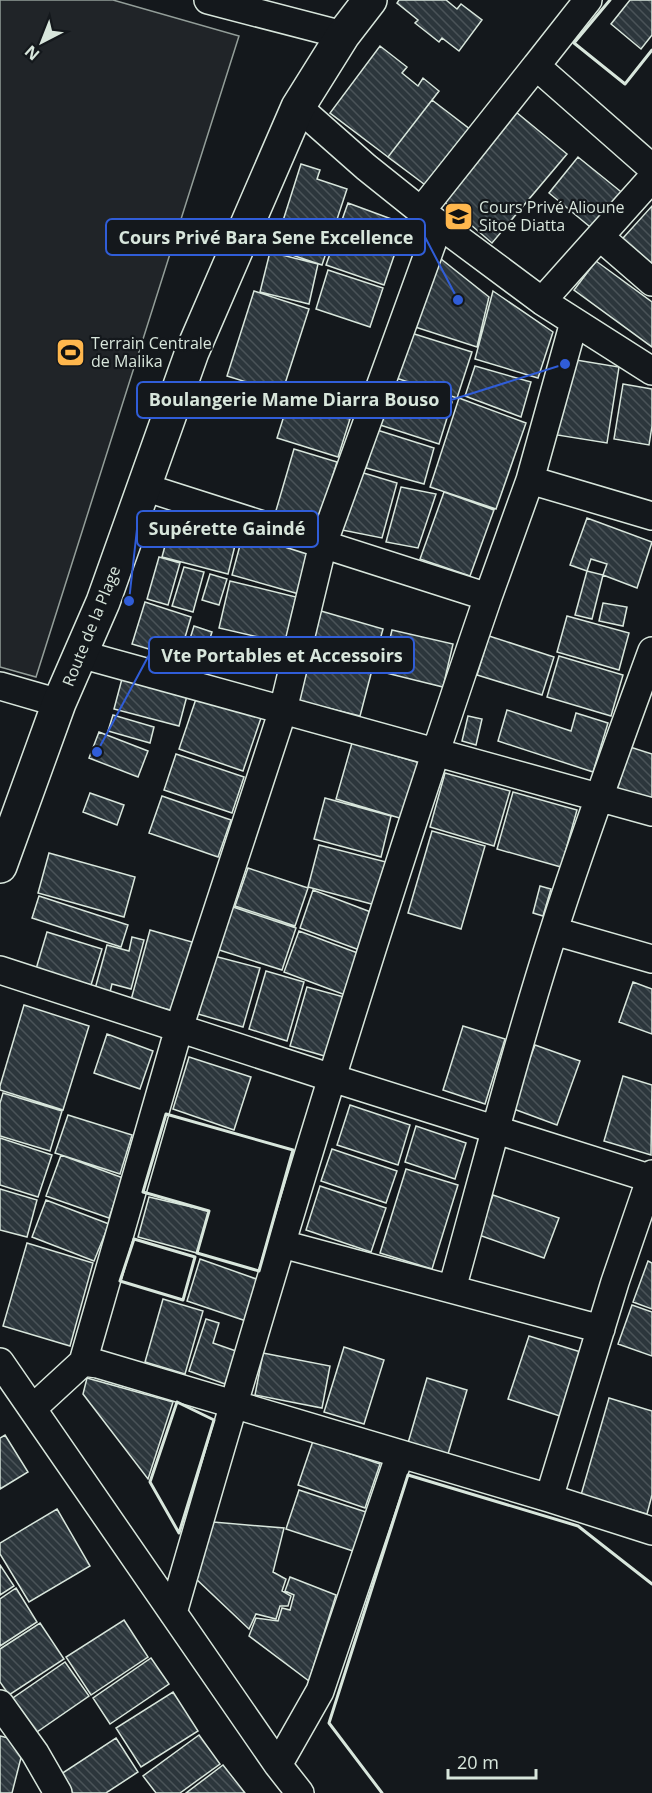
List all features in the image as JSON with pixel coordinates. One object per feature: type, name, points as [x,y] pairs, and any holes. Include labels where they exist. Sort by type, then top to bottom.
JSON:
[{"type":"main road","name":"Route de la Plage","points":[[0,863],[59,703],[103,602],[192,352],[298,107],[343,35],[370,0]]},
{"type":"street","points":[[208,0],[343,35]]},
{"type":"street","points":[[33,1408],[83,1362],[179,1028],[282,710],[323,544],[430,217],[536,66],[588,0]]},
{"type":"street","points":[[536,66],[652,168]]},
{"type":"street","points":[[298,107],[366,167],[542,301],[652,371]]},
{"type":"street","points":[[542,301],[652,178]]},
{"type":"street","points":[[600,237],[652,282]]},
{"type":"street","points":[[173,1613],[233,1404],[332,1078],[435,752],[530,480],[574,322]]},
{"type":"street","points":[[530,480],[652,516]]},
{"type":"street","points":[[144,487],[488,597]]},
{"type":"street","points":[[452,1289],[495,1130],[554,931],[598,797],[652,651]]},
{"type":"street","points":[[80,654],[652,812]]},
{"type":"street","points":[[0,686],[59,703]]},
{"type":"street","points":[[554,931],[652,959]]},
{"type":"street","points":[[0,970],[495,1130],[652,1177],[601,1329],[549,1498]]},
{"type":"street","points":[[282,1244],[601,1329]]},
{"type":"street","points":[[0,1362],[297,1792]]},
{"type":"street","points":[[83,1362],[98,1364],[549,1498],[652,1532]]},
{"type":"street","points":[[278,1765],[320,1691],[400,1454]]},
{"type":"street","points":[[0,1704],[35,1753],[58,1793]]},
{"type":"shaded area","name":"Terrain Centrale de Malika","points":[[0,0],[113,0],[239,36],[36,677],[0,667]]},
{"type":"building","points":[[399,0],[446,0],[457,9],[461,4],[482,20],[459,51],[442,38],[439,42],[415,23],[418,20],[397,3]]},
{"type":"building","points":[[630,0],[652,0],[652,35],[641,49],[611,24]]},
{"type":"building","points":[[380,46],[407,67],[402,73],[418,86],[423,78],[439,91],[388,157],[330,113]]},
{"type":"building","points":[[432,100],[471,130],[428,187],[388,157]]},
{"type":"building","points":[[516,112],[567,154],[492,243],[443,201]]},
{"type":"building","points":[[578,157],[625,195],[595,231],[549,193]]},
{"type":"building","points":[[301,164],[320,170],[317,179],[347,189],[322,265],[274,249]]},
{"type":"building","points":[[348,203],[405,224],[384,285],[326,265]]},
{"type":"building","points":[[652,206],[652,279],[615,247]]},
{"type":"building","points":[[431,251],[489,297],[477,347],[409,325]]},
{"type":"building","points":[[270,252],[318,264],[309,304],[260,292]]},
{"type":"building","points":[[596,261],[652,302],[652,347],[574,290]]},
{"type":"building","points":[[328,270],[383,288],[370,327],[316,309]]},
{"type":"building","points":[[254,291],[309,309],[282,393],[227,376]]},
{"type":"building","points":[[493,291],[553,332],[538,378],[475,359]]},
{"type":"building","points":[[408,332],[472,352],[457,398],[393,377]]},
{"type":"building","points":[[570,359],[619,367],[607,443],[557,435]]},
{"type":"building","points":[[475,366],[531,382],[521,417],[465,396]]},
{"type":"building","points":[[390,382],[452,402],[439,444],[377,424]]},
{"type":"building","points":[[623,384],[652,389],[652,426],[649,445],[614,439]]},
{"type":"building","points":[[459,398],[526,423],[496,509],[430,487]]},
{"type":"building","points":[[289,400],[350,419],[338,457],[277,438]]},
{"type":"building","points":[[377,430],[434,448],[424,484],[366,468]]},
{"type":"building","points":[[294,449],[337,462],[317,527],[275,514]]},
{"type":"building","points":[[357,471],[397,483],[382,538],[337,529]]},
{"type":"building","points":[[401,487],[436,494],[418,548],[386,542]]},
{"type":"building","points":[[444,492],[494,510],[470,576],[420,559]]},
{"type":"building","points":[[174,512],[239,529],[228,574],[162,557]]},
{"type":"building","points":[[587,518],[652,542],[637,588],[603,575],[607,564],[591,559],[587,571],[570,565]]},
{"type":"building","points":[[243,534],[310,553],[299,594],[232,575]]},
{"type":"building","points":[[159,557],[180,563],[168,605],[147,599]]},
{"type":"building","points":[[184,567],[204,572],[193,612],[172,606]]},
{"type":"building","points":[[587,571],[603,575],[592,619],[575,615]]},
{"type":"building","points":[[210,574],[227,579],[219,605],[202,600]]},
{"type":"building","points":[[230,581],[296,597],[285,643],[219,628]]},
{"type":"building","points":[[145,602],[191,617],[179,658],[132,644]]},
{"type":"building","points":[[603,603],[627,607],[623,626],[599,621]]},
{"type":"building","points":[[321,611],[383,629],[373,665],[311,648]]},
{"type":"building","points":[[567,616],[629,633],[619,670],[557,652]]},
{"type":"building","points":[[194,626],[212,632],[201,667],[183,661]]},
{"type":"building","points":[[392,630],[453,644],[443,687],[382,672]]},
{"type":"building","points":[[489,636],[554,657],[542,695],[477,675]]},
{"type":"building","points":[[310,655],[372,670],[360,716],[299,701]]},
{"type":"building","points":[[559,656],[623,675],[611,716],[547,697]]},
{"type":"building","points":[[123,675],[188,692],[179,726],[114,709]]},
{"type":"building","points":[[197,696],[261,718],[243,771],[179,749]]},
{"type":"building","points":[[507,710],[571,731],[576,713],[608,723],[593,772],[498,741]]},
{"type":"building","points":[[113,715],[154,727],[150,743],[108,731]]},
{"type":"building","points":[[468,716],[482,719],[476,745],[462,741]]},
{"type":"building","points":[[99,732],[148,751],[138,777],[89,758]]},
{"type":"building","points":[[352,743],[420,763],[403,819],[336,799]]},
{"type":"building","points":[[630,747],[652,754],[652,801],[617,790]]},
{"type":"building","points":[[176,754],[244,777],[232,813],[164,790]]},
{"type":"building","points":[[445,773],[510,791],[494,846],[430,827]]},
{"type":"building","points":[[513,792],[577,810],[561,867],[497,849]]},
{"type":"building","points":[[90,793],[124,805],[117,825],[83,812]]},
{"type":"building","points":[[162,796],[231,820],[218,857],[149,833]]},
{"type":"building","points":[[325,798],[391,816],[381,857],[314,839]]},
{"type":"building","points":[[432,831],[485,846],[461,929],[408,913]]},
{"type":"building","points":[[319,845],[390,863],[379,906],[308,887]]},
{"type":"building","points":[[49,853],[135,877],[124,917],[38,893]]},
{"type":"building","points":[[248,868],[308,888],[295,926],[235,906]]},
{"type":"building","points":[[540,886],[551,889],[543,916],[533,913]]},
{"type":"building","points":[[313,890],[376,914],[362,951],[300,928]]},
{"type":"building","points":[[39,896],[128,925],[121,947],[32,918]]},
{"type":"building","points":[[230,906],[296,928],[282,970],[216,949]]},
{"type":"building","points":[[150,930],[192,942],[174,1011],[131,1000]]},
{"type":"building","points":[[299,931],[363,955],[348,996],[284,972]]},
{"type":"building","points":[[47,932],[102,949],[91,985],[36,969]]},
{"type":"building","points":[[132,937],[144,940],[131,989],[112,984],[110,992],[95,989],[107,945],[129,951]]},
{"type":"building","points":[[214,956],[260,968],[243,1027],[198,1014]]},
{"type":"building","points":[[266,971],[304,982],[287,1041],[249,1029]]},
{"type":"building","points":[[633,982],[652,989],[652,1034],[619,1022]]},
{"type":"building","points":[[307,987],[344,997],[328,1057],[290,1046]]},
{"type":"building","points":[[24,1005],[89,1026],[63,1110],[0,1090]]},
{"type":"building","points":[[463,1026],[505,1039],[485,1104],[443,1090]]},
{"type":"building","points":[[107,1034],[153,1051],[140,1089],[94,1073]]},
{"type":"building","points":[[535,1045],[580,1061],[557,1125],[511,1108]]},
{"type":"building","points":[[189,1057],[251,1077],[234,1130],[173,1109]]},
{"type":"building","points":[[623,1076],[652,1085],[651,1155],[604,1141]]},
{"type":"building","points":[[3,1093],[62,1111],[50,1151],[0,1136],[0,1103]]},
{"type":"building","points":[[350,1105],[410,1125],[398,1165],[337,1145]]},
{"type":"building","points":[[68,1115],[132,1135],[120,1174],[55,1153]]},
{"type":"building","points":[[416,1126],[466,1143],[455,1179],[405,1162]]},
{"type":"building","points":[[0,1138],[52,1155],[38,1197],[0,1185]]},
{"type":"building","points":[[332,1149],[397,1171],[386,1203],[321,1181]]},
{"type":"building","points":[[61,1155],[123,1178],[109,1218],[46,1196]]},
{"type":"building","points":[[406,1169],[458,1185],[432,1269],[380,1253]]},
{"type":"building","points":[[320,1186],[386,1208],[371,1252],[306,1230]]},
{"type":"building","points":[[0,1189],[37,1200],[27,1237],[0,1230]]},
{"type":"building","points":[[493,1195],[559,1218],[544,1258],[479,1235]]},
{"type":"building","points":[[149,1197],[209,1211],[197,1253],[138,1237]]},
{"type":"building","points":[[46,1200],[109,1224],[94,1261],[32,1237]]},
{"type":"building","points":[[27,1243],[93,1263],[70,1346],[3,1326]]},
{"type":"building","points":[[200,1259],[262,1281],[249,1322],[187,1301]]},
{"type":"building","points":[[648,1261],[652,1263],[652,1309],[633,1302]]},
{"type":"building","points":[[163,1299],[203,1311],[185,1374],[145,1362]]},
{"type":"building","points":[[632,1305],[652,1312],[652,1356],[618,1344]]},
{"type":"building","points":[[206,1319],[219,1323],[213,1343],[236,1351],[225,1384],[189,1371]]},
{"type":"building","points":[[529,1336],[584,1353],[563,1417],[508,1399]]},
{"type":"building","points":[[344,1347],[384,1360],[364,1424],[324,1412]]},
{"type":"building","points":[[263,1353],[330,1366],[322,1408],[255,1395]]},
{"type":"building","points":[[87,1378],[173,1402],[148,1479],[83,1394]]},
{"type":"building","points":[[427,1378],[467,1390],[448,1454],[408,1443]]},
{"type":"building","points":[[609,1398],[652,1411],[652,1495],[647,1514],[581,1495]]},
{"type":"building","points":[[5,1435],[28,1472],[0,1489],[0,1438]]},
{"type":"building","points":[[313,1441],[380,1464],[365,1508],[298,1485]]},
{"type":"building","points":[[299,1490],[366,1512],[353,1551],[286,1529]]},
{"type":"building","points":[[57,1509],[90,1566],[29,1602],[0,1554],[0,1543]]},
{"type":"building","points":[[213,1522],[284,1528],[273,1572],[286,1579],[282,1591],[291,1596],[288,1606],[280,1606],[276,1619],[256,1614],[249,1629],[193,1576]]},
{"type":"building","points":[[0,1565],[14,1586],[0,1595]]},
{"type":"building","points":[[290,1577],[336,1595],[309,1681],[249,1636],[256,1618],[278,1621],[282,1608],[290,1610],[294,1595],[285,1591]]},
{"type":"building","points":[[16,1588],[37,1622],[0,1646],[0,1599]]},
{"type":"building","points":[[124,1620],[148,1657],[91,1695],[66,1657]]},
{"type":"building","points":[[40,1623],[64,1659],[9,1695],[0,1682],[0,1649]]},
{"type":"building","points":[[151,1658],[169,1684],[110,1724],[93,1698]]},
{"type":"building","points":[[65,1662],[89,1696],[34,1734],[10,1700]]},
{"type":"building","points":[[173,1692],[198,1731],[141,1767],[116,1728]]},
{"type":"building","points":[[199,1735],[220,1764],[180,1793],[156,1793],[143,1776]]},
{"type":"building","points":[[0,1736],[25,1742],[12,1793],[0,1793]]},
{"type":"building","points":[[116,1738],[138,1772],[106,1793],[69,1793],[58,1776]]},
{"type":"building","points":[[223,1765],[245,1793],[186,1793]]},
{"type":"wall","points":[[610,0],[574,43],[625,84],[652,50]]},
{"type":"wall","points":[[166,1114],[293,1150],[259,1271],[197,1253],[209,1211],[143,1192],[166,1114]]},
{"type":"wall","points":[[134,1239],[195,1257],[183,1300],[120,1281],[134,1239]]},
{"type":"wall","points":[[177,1402],[214,1420],[179,1533],[150,1482],[177,1402]]},
{"type":"wall","points":[[382,1793],[329,1723],[408,1475],[578,1526],[652,1584]]},
{"type":"place","name":"Cours Privé Alioune Sitoe Diatta","points":[[458,216]]},
{"type":"place","name":"Cours Privé Bara Sene Excellence","points":[[458,300]]},
{"type":"place","name":"Terrain Centrale de Malika","points":[[70,352]]},
{"type":"place","name":"Boulangerie Mame Diarra Bouso","points":[[565,364]]},
{"type":"place","name":"Supérette Gaindé","points":[[129,601]]},
{"type":"place","name":"Vte Portables et Accessoirs","points":[[97,752]]}]
